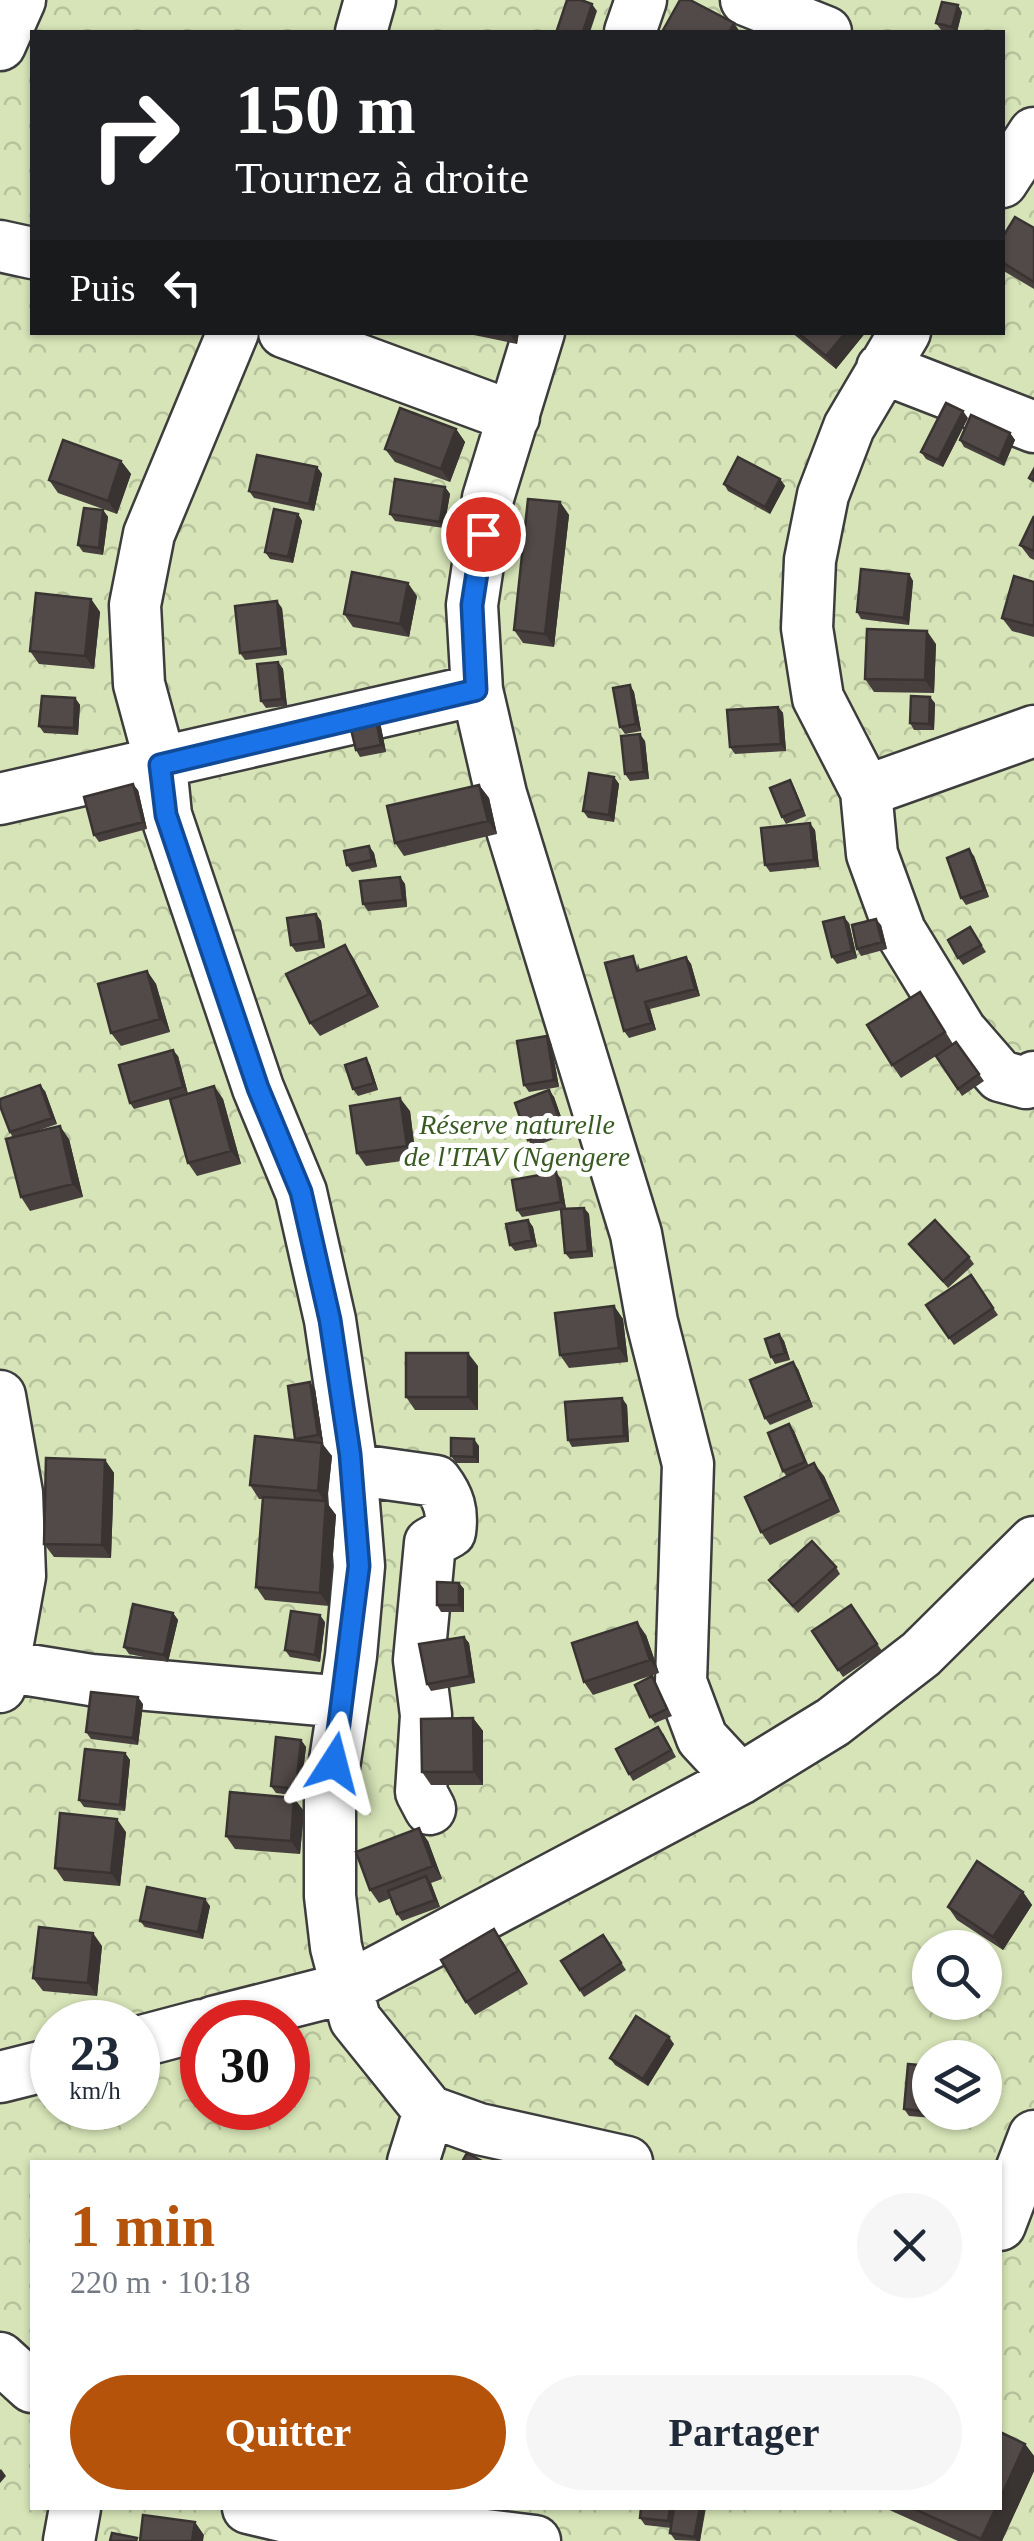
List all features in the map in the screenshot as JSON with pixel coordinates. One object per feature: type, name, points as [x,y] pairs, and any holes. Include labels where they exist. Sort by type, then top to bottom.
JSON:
[{"type":"street","points":[[0,46],[20,0]]},
{"type":"street","points":[[362,30],[370,0]]},
{"type":"street","points":[[631,30],[641,0]]},
{"type":"street","points":[[746,0],[821,30]]},
{"type":"street","points":[[1005,105],[1034,117]]},
{"type":"street","points":[[1005,177],[1034,133]]},
{"type":"street","points":[[0,246],[30,253]]},
{"type":"street","points":[[232,335],[149,534],[135,605],[139,684],[160,765],[166,815],[258,1088],[301,1192],[330,1320],[351,1468],[359,1566],[330,1793],[330,1896],[346,1988],[355,2019],[429,2112],[480,2129],[617,2160]]},
{"type":"street","points":[[292,335],[514,416]]},
{"type":"street","points":[[538,335],[488,498],[472,605],[476,690],[500,794],[636,1234],[652,1322],[688,1464],[680,1682],[702,1738],[740,1779]]},
{"type":"street","points":[[1034,427],[893,350],[849,427],[823,495],[810,560],[807,628],[818,698],[866,790],[872,854],[900,931],[961,1031],[1000,1076],[1026,1083],[1034,1077]]},
{"type":"street","points":[[0,799],[476,690]]},
{"type":"street","points":[[866,790],[1034,731]]},
{"type":"street","points":[[0,1396],[18,1493],[2,1677],[91,1680],[344,1702]]},
{"type":"street","points":[[351,1468],[436,1482],[447,1496],[452,1517],[450,1532],[430,1543],[420,1660],[426,1715],[421,1792],[430,1810]]},
{"type":"street","points":[[299,2000],[346,1988],[740,1779],[833,1722],[922,1654],[1034,1542]]},
{"type":"street","points":[[0,2077],[30,2070]]},
{"type":"street","points":[[414,2160],[429,2112]]},
{"type":"street","points":[[1002,2221],[1034,2136]]},
{"type":"street","points":[[1002,2244],[1034,2248]]},
{"type":"street","points":[[0,2358],[30,2384]]},
{"type":"street","points":[[68,2541],[75,2510]]},
{"type":"street","points":[[259,2510],[368,2539],[403,2526],[535,2541]]},
{"type":"green space","name":"Réserve naturelle de l'ITAV (Ngengere","points":[[0,0],[1034,0],[1034,2541],[0,2541]]},
{"type":"building","points":[[567,0],[592,4],[584,30],[557,30]]},
{"type":"building","points":[[680,0],[690,0],[734,23],[730,30],[663,30]]},
{"type":"building","points":[[942,2],[958,5],[952,27],[936,23]]},
{"type":"building","points":[[1015,217],[1034,228],[1034,282],[1005,264],[1005,233]]},
{"type":"building","points":[[801,335],[844,335],[826,356]]},
{"type":"building","points":[[946,403],[963,411],[938,460],[921,452]]},
{"type":"building","points":[[400,408],[456,429],[441,469],[385,449]]},
{"type":"building","points":[[971,415],[1010,433],[999,459],[960,440]]},
{"type":"building","points":[[63,440],[121,461],[108,501],[49,480]]},
{"type":"building","points":[[257,455],[317,467],[309,504],[249,491]]},
{"type":"building","points":[[738,457],[780,479],[765,507],[724,484]]},
{"type":"building","points":[[395,479],[445,487],[440,522],[390,514]]},
{"type":"building","points":[[528,499],[560,502],[545,634],[514,630]]},
{"type":"building","points":[[84,508],[103,510],[99,548],[78,545]]},
{"type":"building","points":[[274,509],[298,514],[288,557],[265,552]]},
{"type":"building","points":[[1034,516],[1034,551],[1020,545]]},
{"type":"building","points":[[861,569],[909,574],[904,618],[857,612]]},
{"type":"building","points":[[352,572],[408,583],[400,624],[344,614]]},
{"type":"building","points":[[1014,576],[1034,582],[1034,626],[1002,618]]},
{"type":"building","points":[[36,593],[91,599],[85,656],[30,651]]},
{"type":"building","points":[[277,601],[282,648],[240,653],[235,606]]},
{"type":"building","points":[[867,629],[927,631],[925,680],[865,679]]},
{"type":"building","points":[[278,662],[282,699],[261,701],[257,664]]},
{"type":"building","points":[[630,685],[636,724],[620,727],[613,688]]},
{"type":"building","points":[[42,696],[75,698],[74,728],[39,726]]},
{"type":"building","points":[[911,696],[930,697],[929,724],[910,723]]},
{"type":"building","points":[[778,707],[781,744],[730,747],[727,710]]},
{"type":"building","points":[[375,715],[381,745],[356,750],[349,721]]},
{"type":"building","points":[[640,734],[644,772],[625,774],[621,736]]},
{"type":"building","points":[[589,773],[614,777],[609,815],[583,811]]},
{"type":"building","points":[[790,780],[802,809],[782,817],[770,788]]},
{"type":"building","points":[[133,784],[143,822],[94,835],[84,797]]},
{"type":"building","points":[[479,785],[488,821],[395,843],[387,806]]},
{"type":"building","points":[[810,823],[814,860],[765,865],[761,828]]},
{"type":"building","points":[[369,846],[372,860],[347,865],[344,851]]},
{"type":"building","points":[[969,849],[984,890],[961,898],[947,858]]},
{"type":"building","points":[[400,877],[403,900],[363,904],[360,881]]},
{"type":"building","points":[[316,914],[320,941],[291,945],[287,918]]},
{"type":"building","points":[[844,917],[852,951],[832,957],[823,922]]},
{"type":"building","points":[[876,919],[882,942],[857,949],[852,925]]},
{"type":"building","points":[[970,927],[981,945],[958,958],[948,940]]},
{"type":"building","points":[[345,945],[369,994],[310,1023],[286,974]]},
{"type":"building","points":[[633,956],[637,971],[686,957],[695,989],[645,1002],[651,1023],[624,1031],[605,963]]},
{"type":"building","points":[[147,971],[160,1019],[111,1033],[98,984]]},
{"type":"building","points":[[920,992],[945,1032],[892,1065],[867,1025]]},
{"type":"building","points":[[547,1036],[554,1080],[524,1085],[517,1041]]},
{"type":"building","points":[[956,1042],[979,1074],[958,1089],[936,1056]]},
{"type":"building","points":[[173,1050],[183,1087],[130,1103],[119,1065]]},
{"type":"building","points":[[366,1058],[374,1083],[353,1089],[345,1065]]},
{"type":"building","points":[[40,1085],[52,1118],[10,1132],[0,1099]]},
{"type":"building","points":[[214,1086],[231,1151],[188,1163],[170,1099]]},
{"type":"building","points":[[549,1090],[562,1127],[528,1140],[515,1103]]},
{"type":"building","points":[[400,1098],[407,1146],[357,1153],[350,1106]]},
{"type":"building","points":[[60,1126],[73,1184],[21,1197],[6,1139]]},
{"type":"building","points":[[556,1172],[561,1202],[517,1210],[512,1180]]},
{"type":"building","points":[[584,1208],[588,1251],[565,1253],[561,1209]]},
{"type":"building","points":[[528,1220],[532,1240],[510,1245],[506,1224]]},
{"type":"building","points":[[935,1220],[969,1257],[943,1281],[909,1244]]},
{"type":"building","points":[[971,1275],[993,1308],[949,1338],[926,1305]]},
{"type":"building","points":[[614,1306],[619,1348],[560,1355],[555,1313]]},
{"type":"building","points":[[779,1334],[785,1353],[771,1357],[765,1339]]},
{"type":"building","points":[[406,1353],[468,1353],[468,1397],[406,1397]]},
{"type":"building","points":[[793,1362],[809,1400],[765,1418],[750,1380]]},
{"type":"building","points":[[310,1382],[318,1435],[295,1439],[288,1386]]},
{"type":"building","points":[[622,1398],[624,1436],[568,1440],[565,1402]]},
{"type":"building","points":[[789,1424],[805,1462],[783,1471],[768,1433]]},
{"type":"building","points":[[255,1436],[322,1443],[318,1491],[250,1485]]},
{"type":"building","points":[[451,1438],[474,1439],[474,1457],[451,1456]]},
{"type":"building","points":[[46,1458],[105,1460],[102,1545],[44,1544]]},
{"type":"building","points":[[814,1463],[831,1499],[761,1532],[745,1497]]},
{"type":"building","points":[[263,1497],[326,1501],[320,1593],[256,1587]]},
{"type":"building","points":[[812,1541],[836,1567],[793,1606],[769,1580]]},
{"type":"building","points":[[437,1582],[459,1583],[459,1605],[437,1605]]},
{"type":"building","points":[[133,1604],[173,1613],[164,1655],[124,1647]]},
{"type":"building","points":[[851,1605],[877,1644],[838,1670],[812,1631]]},
{"type":"building","points":[[291,1611],[320,1615],[315,1655],[285,1650]]},
{"type":"building","points":[[637,1622],[650,1660],[584,1682],[572,1643]]},
{"type":"building","points":[[464,1637],[470,1676],[427,1684],[419,1644]]},
{"type":"building","points":[[652,1676],[667,1709],[650,1717],[635,1685]]},
{"type":"building","points":[[91,1692],[138,1697],[133,1738],[86,1732]]},
{"type":"building","points":[[473,1718],[474,1772],[422,1772],[421,1719]]},
{"type":"building","points":[[658,1727],[671,1750],[629,1774],[616,1749]]},
{"type":"building","points":[[276,1737],[301,1740],[296,1789],[271,1786]]},
{"type":"building","points":[[85,1749],[125,1753],[120,1805],[79,1800]]},
{"type":"building","points":[[230,1792],[294,1798],[291,1841],[226,1836]]},
{"type":"building","points":[[60,1813],[117,1819],[111,1873],[55,1868]]},
{"type":"building","points":[[419,1828],[433,1866],[370,1890],[356,1852]]},
{"type":"building","points":[[977,1861],[1023,1892],[998,1930],[982,1930],[948,1907]]},
{"type":"building","points":[[426,1876],[435,1900],[397,1914],[388,1891]]},
{"type":"building","points":[[147,1887],[205,1899],[198,1932],[140,1921]]},
{"type":"building","points":[[39,1927],[93,1933],[88,1983],[33,1978]]},
{"type":"building","points":[[494,1929],[518,1971],[466,2002],[441,1960]]},
{"type":"building","points":[[603,1935],[621,1963],[580,1990],[561,1961]]},
{"type":"building","points":[[636,2016],[669,2037],[643,2079],[610,2058]]},
{"type":"building","points":[[908,2064],[912,2064],[912,2110],[904,2109]]},
{"type":"building","points":[[1002,2433],[1025,2444],[1002,2495]]},
{"type":"building","points":[[641,2510],[670,2510],[668,2521],[640,2518]]},
{"type":"building","points":[[674,2510],[700,2510],[694,2537],[670,2533]]},
{"type":"building","points":[[916,2510],[995,2510],[981,2539]]},
{"type":"building","points":[[143,2515],[195,2522],[192,2541],[140,2541]]},
{"type":"building","points":[[112,2533],[137,2538],[110,2541]]},
{"type":"route","points":[[334,1763],[351,1656],[359,1566],[350,1454],[330,1320],[301,1192],[258,1088],[166,815],[160,765],[476,690],[472,605],[483,534]]}]
